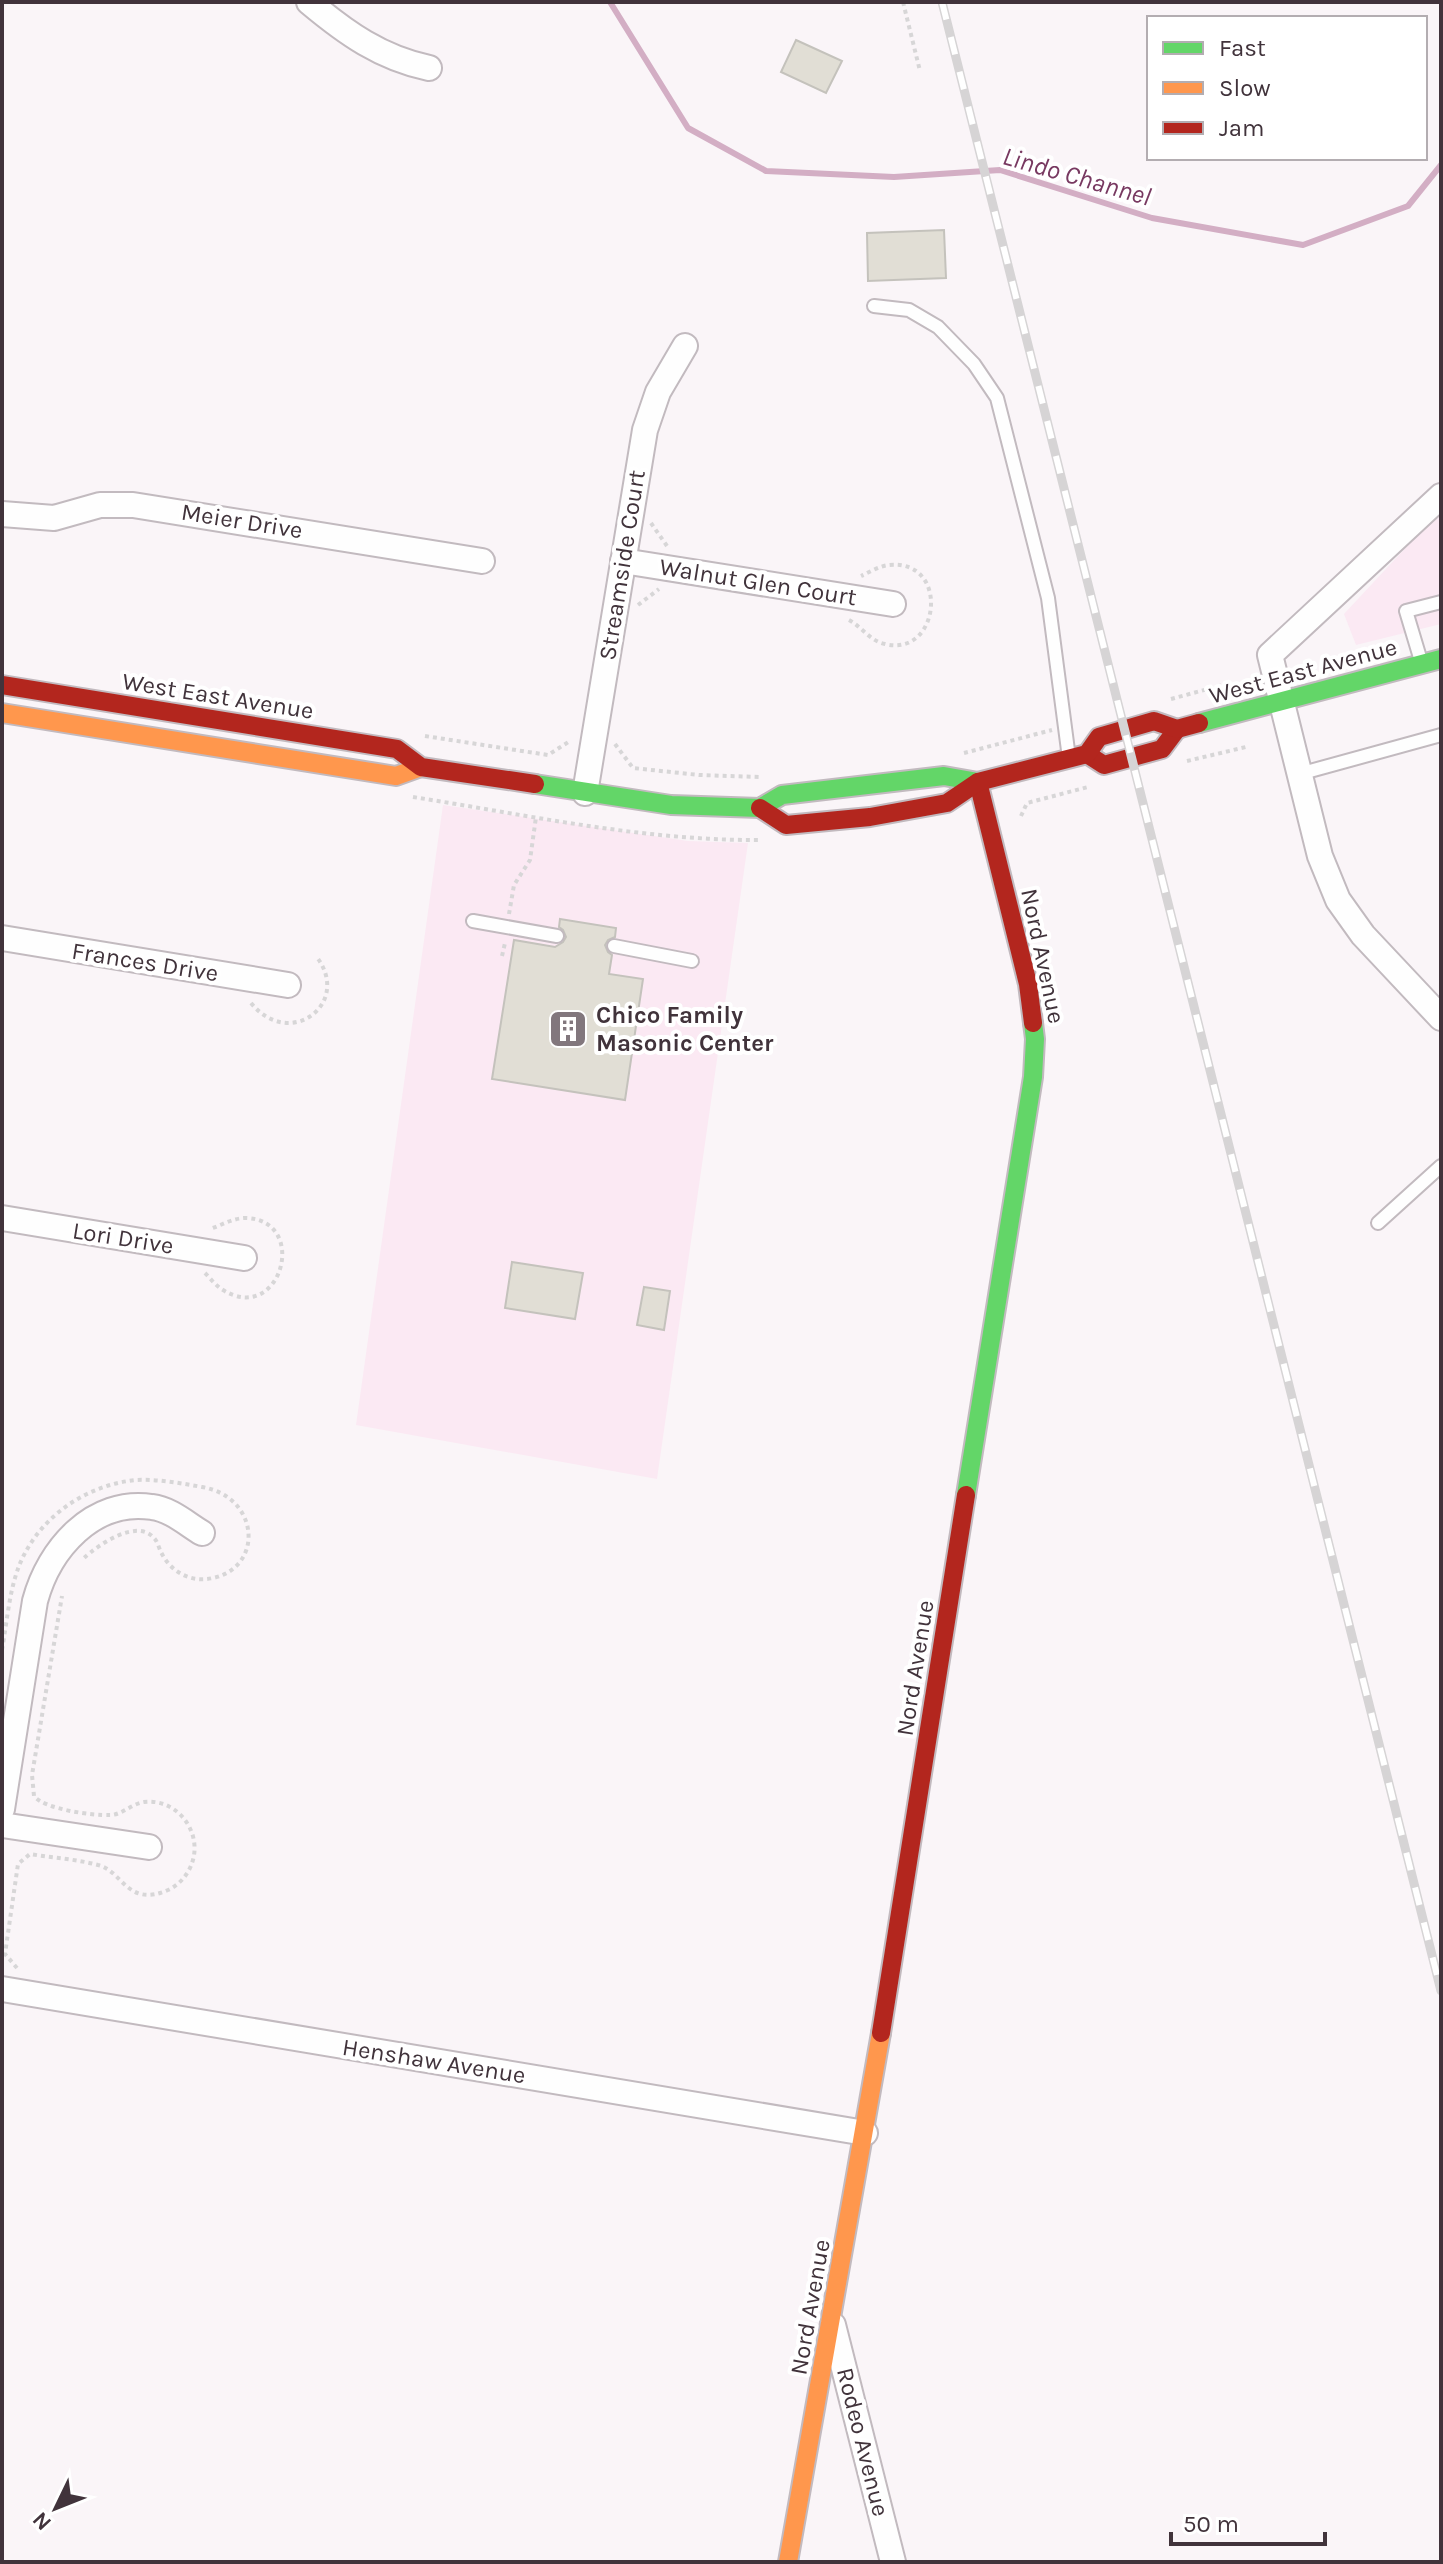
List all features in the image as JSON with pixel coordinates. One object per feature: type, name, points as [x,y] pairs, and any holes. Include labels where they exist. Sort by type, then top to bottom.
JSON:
[{"type":"main road","name":"West East Avenue","points":[[2,685],[397,749],[421,767],[671,805],[760,808],[786,825],[870,817],[947,803],[978,782],[1078,756],[1099,737],[1124,729],[1154,721],[1177,729],[1441,659]]},
{"type":"main road","name":"West East Avenue","points":[[2,713],[396,776],[421,767]]},
{"type":"main road","name":"West East Avenue","points":[[1078,756],[1104,765],[1162,749],[1177,729]]},
{"type":"main road","name":"West East Avenue","points":[[760,808],[782,795],[944,776],[978,782]]},
{"type":"main road","name":"Nord Avenue","points":[[788,2562],[865,2133],[1035,1058],[1034,1020],[1028,984],[978,782]]},
{"type":"street","points":[[309,2],[370,47],[405,63],[429,68]]},
{"type":"street","name":"Streamside Court","points":[[585,793],[640,453],[650,412],[685,346]]},
{"type":"street","points":[[1441,496],[1270,655],[1320,856],[1338,900],[1363,935],[1441,1018]]},
{"type":"street","name":"Meier Drive","points":[[2,514],[54,518],[100,505],[133,505],[482,561]]},
{"type":"street","name":"Walnut Glen Court","points":[[623,561],[893,604]]},
{"type":"street","name":"Frances Drive","points":[[2,938],[288,985]]},
{"type":"street","name":"Lori Drive","points":[[2,1218],[244,1258]]},
{"type":"street","points":[[2,1809],[35,1601],[40,1582],[56,1551],[67,1538],[101,1515],[137,1506],[165,1511],[202,1533]]},
{"type":"street","points":[[2,1825],[149,1847]]},
{"type":"street","name":"Henshaw Avenue","points":[[4,1978],[865,2133]]},
{"type":"street","name":"Rodeo Avenue","points":[[832,2322],[893,2562]]},
{"type":"lane","points":[[874,306],[909,310],[938,327],[974,364],[997,398],[1048,598],[1067,726],[1078,756]]},
{"type":"lane","points":[[1422,664],[1406,611],[1441,602]]},
{"type":"lane","points":[[1299,774],[1441,735]]},
{"type":"lane","points":[[473,921],[557,936]]},
{"type":"lane","points":[[614,946],[692,961]]},
{"type":"lane","points":[[1378,1223],[1441,1166]]},
{"type":"path","points":[[903,2],[920,71]]},
{"type":"path","points":[[653,510],[651,523],[667,546]]},
{"type":"path","points":[[843,618],[856,623],[876,641],[893,645],[917,636],[931,613],[933,604],[928,585],[915,571],[894,565],[856,577]]},
{"type":"path","points":[[636,606],[660,588]]},
{"type":"path","points":[[1170,699],[1230,683]]},
{"type":"path","points":[[958,754],[1067,726]]},
{"type":"path","points":[[618,729],[615,745],[633,768],[699,775],[770,777]]},
{"type":"path","points":[[417,735],[548,755],[573,739]]},
{"type":"path","points":[[502,956],[514,885],[530,860],[536,817]]},
{"type":"path","points":[[2,1650],[12,1592],[25,1553],[51,1519],[84,1495],[121,1483],[162,1481],[218,1491],[233,1500],[245,1516],[249,1533],[246,1548],[237,1564],[222,1576],[203,1580],[184,1576],[166,1561],[153,1536],[137,1531],[106,1541],[76,1566]]},
{"type":"path","points":[[20,1972],[5,1954],[18,1864],[30,1854],[97,1865],[107,1869],[132,1890],[150,1894],[168,1890],[183,1879],[195,1852],[192,1833],[183,1817],[160,1803],[136,1804],[108,1815],[49,1806],[34,1796],[32,1775],[65,1586]]},
{"type":"path","points":[[4,1978],[12,1961]]},
{"type":"shaded area","points":[[1441,510],[1441,624],[1356,645],[1344,614]]},
{"type":"shaded area","points":[[443,805],[688,841],[748,843],[657,1479],[356,1425]]},
{"type":"building","points":[[796,40],[842,61],[826,93],[781,72]]},
{"type":"building","points":[[944,230],[946,278],[868,281],[867,233]]},
{"type":"building","name":"Chico Family Masonic Center","points":[[560,919],[616,928],[615,937],[605,945],[612,955],[609,974],[643,979],[625,1100],[492,1079],[514,940],[555,947],[566,937],[559,927]]},
{"type":"building","points":[[512,1262],[583,1273],[575,1319],[505,1308]]},
{"type":"building","points":[[644,1287],[670,1291],[664,1330],[637,1325]]},
{"type":"waterway","name":"Lindo Channel","points":[[610,2],[688,128],[766,171],[894,177],[1000,170],[1152,218],[1303,245],[1408,206],[1441,165]]},
{"type":"railway","points":[[942,2],[1441,1991]]},
{"type":"traffic: fast","points":[[1199,723],[1441,659]]},
{"type":"traffic: fast","points":[[535,784],[671,805],[760,808],[782,795],[944,776],[978,782]]},
{"type":"traffic: fast","points":[[966,1495],[1033,1077],[1033,1023]]},
{"type":"traffic: slow","points":[[2,713],[396,776],[421,767]]},
{"type":"traffic: slow","points":[[788,2562],[881,2033]]},
{"type":"traffic: jam","points":[[2,685],[397,749],[421,767],[535,784]]},
{"type":"traffic: jam","points":[[760,808],[786,825],[870,817],[947,803],[978,782],[1087,754],[1099,737],[1154,721],[1177,729],[1199,723]]},
{"type":"traffic: jam","points":[[1087,754],[1104,765],[1162,749],[1177,729]]},
{"type":"traffic: jam","points":[[978,782],[1028,984],[1033,1023]]},
{"type":"traffic: jam","points":[[881,2033],[966,1495]]},
{"type":"place","name":"Chico Family Masonic Center","points":[[568,1029]]}]
